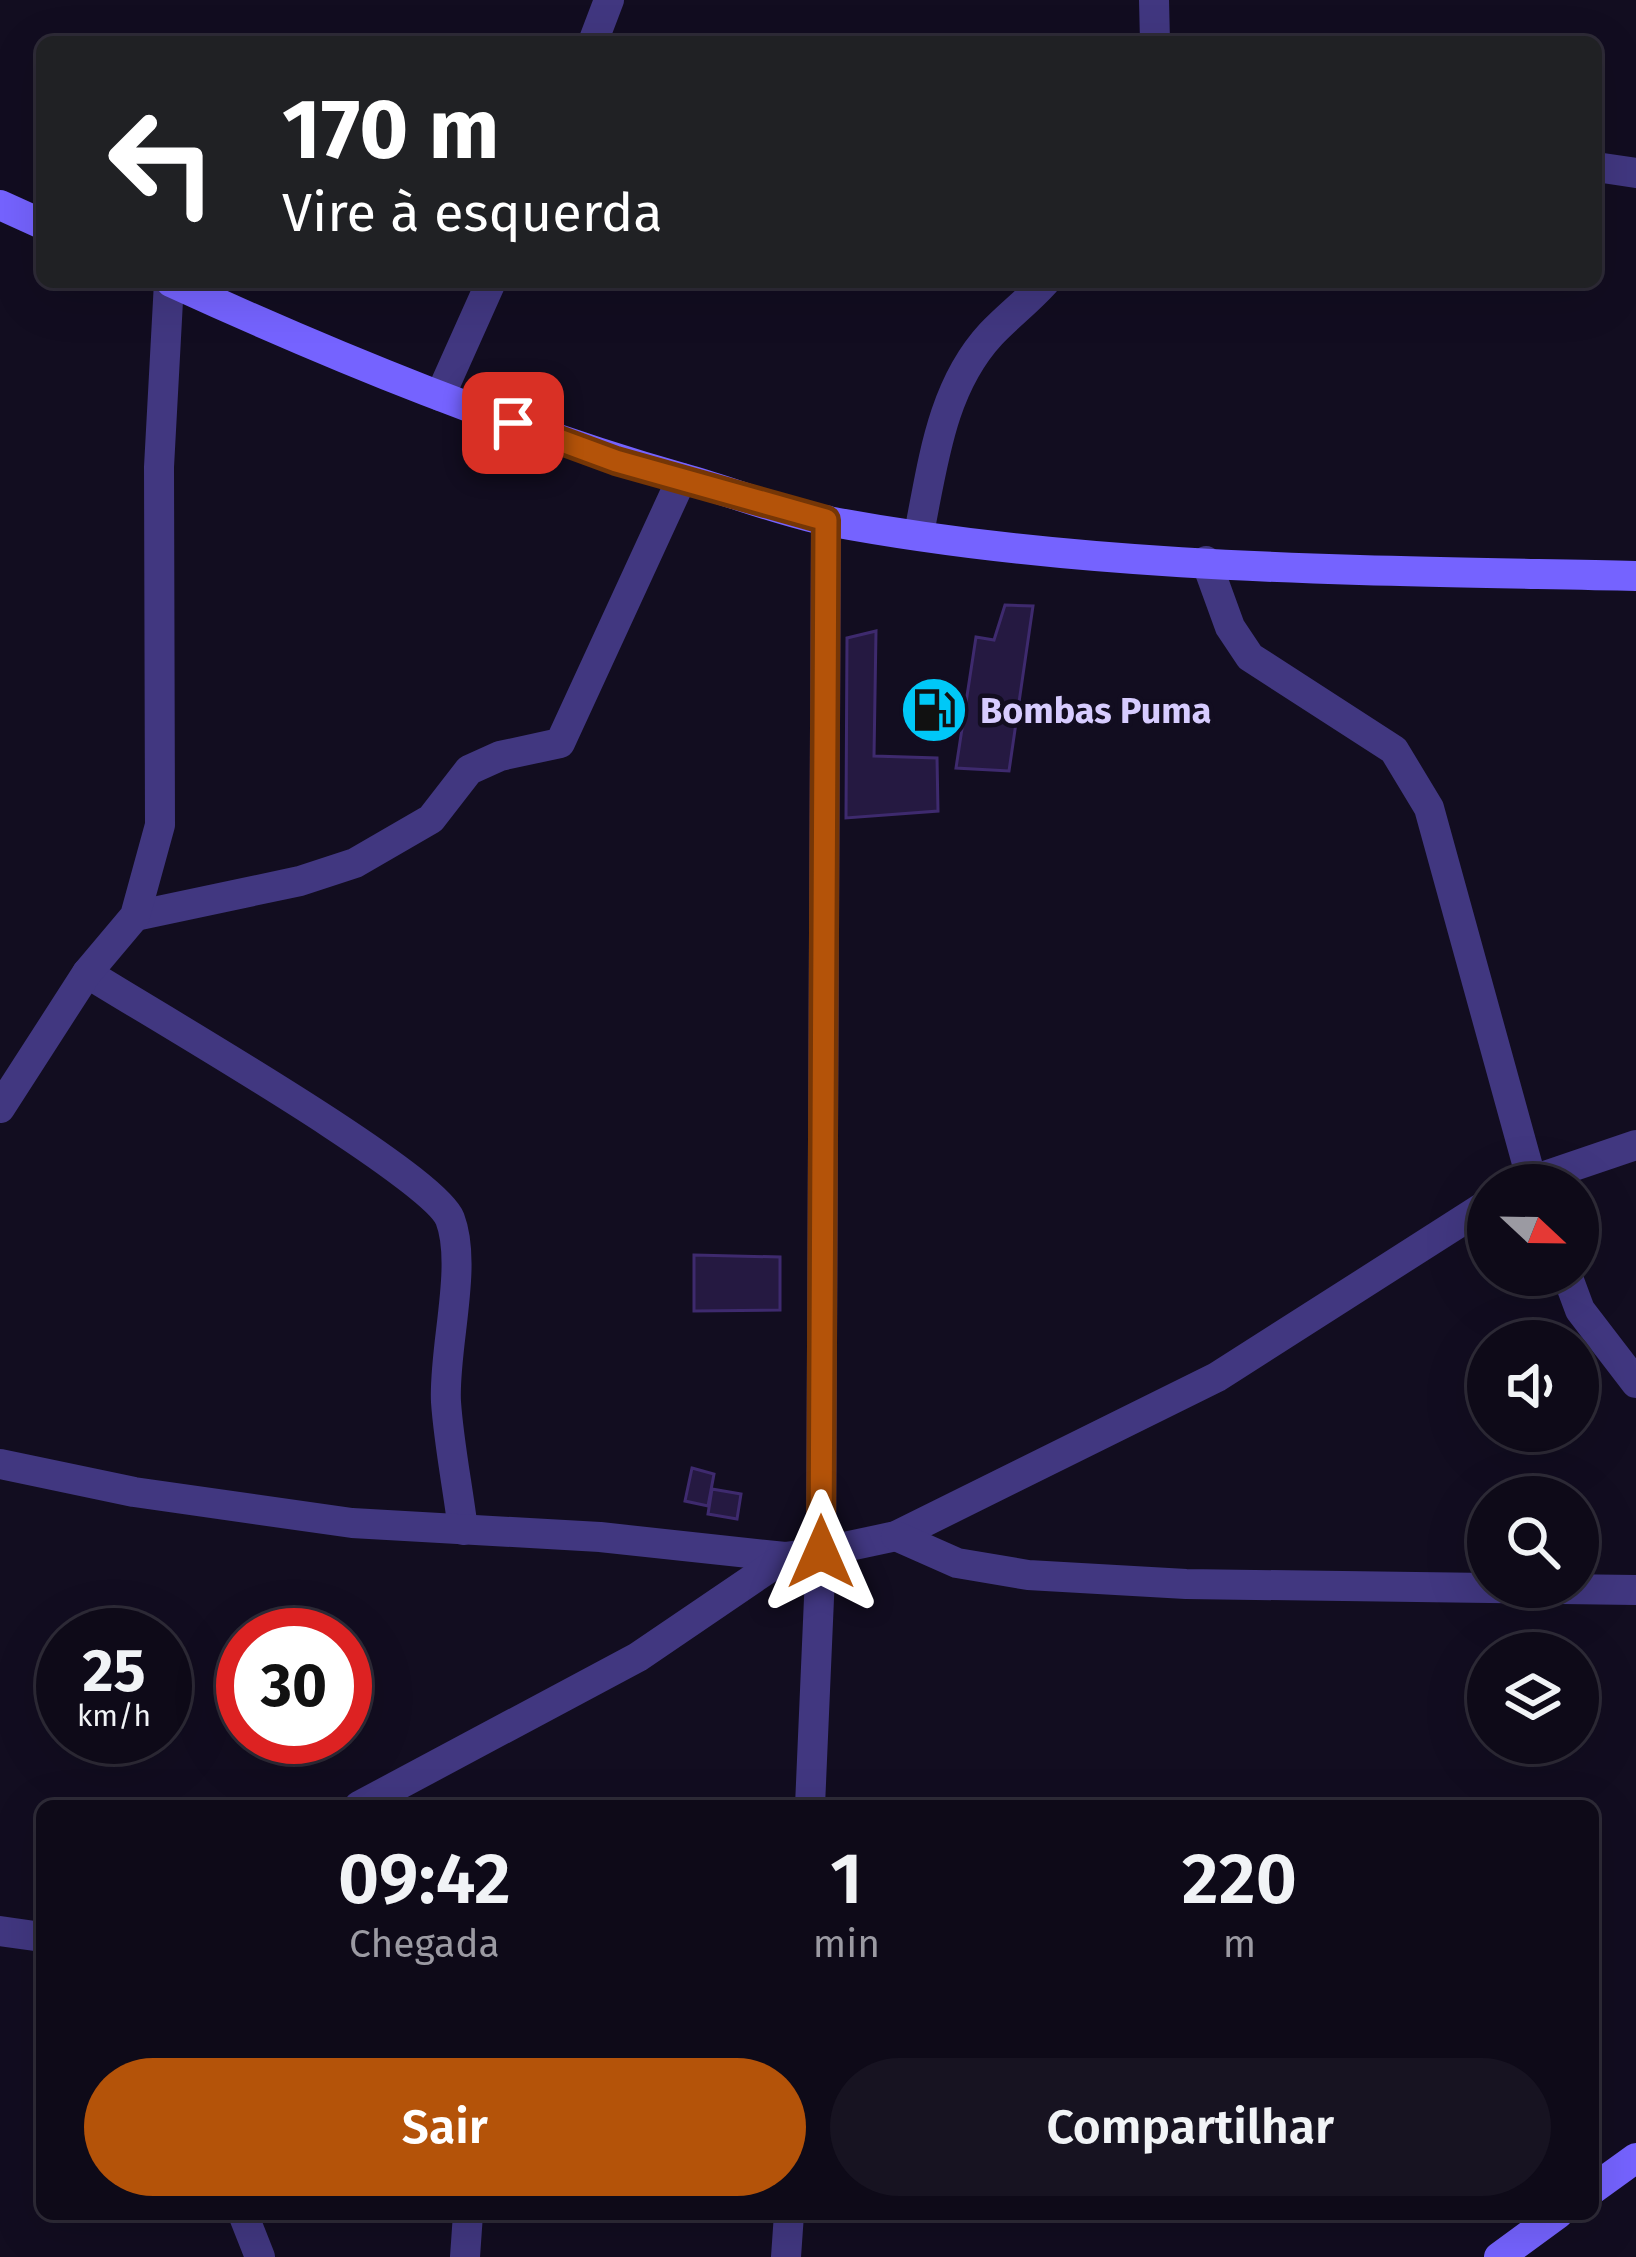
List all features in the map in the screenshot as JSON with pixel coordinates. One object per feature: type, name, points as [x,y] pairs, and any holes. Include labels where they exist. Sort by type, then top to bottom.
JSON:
[{"type":"main road","points":[[0,205],[36,221]]},
{"type":"main road","points":[[184,288],[440,396],[616,461],[826,520],[994,544],[1312,568],[1636,576]]},
{"type":"main road","points":[[1599,2184],[1636,2158]]},
{"type":"main road","points":[[1499,2257],[1550,2220]]},
{"type":"street","points":[[595,36],[609,0]]},
{"type":"street","points":[[1154,0],[1155,36]]},
{"type":"street","points":[[1602,168],[1636,172]]},
{"type":"street","points":[[0,1108],[87,973],[135,916],[160,825],[159,467],[170,288]]},
{"type":"street","points":[[440,396],[488,288]]},
{"type":"street","points":[[919,533],[944,415],[964,373],[988,336],[1039,288]]},
{"type":"street","points":[[135,916],[300,881],[355,863],[430,819],[469,770],[500,756],[560,743],[682,478]]},
{"type":"street","points":[[810,1800],[821,1552],[826,520]]},
{"type":"street","points":[[1206,560],[1230,627],[1250,657],[1394,751],[1429,808],[1522,1164]]},
{"type":"street","points":[[87,973],[361,1144],[441,1203],[452,1222],[454,1248],[446,1400],[464,1530]]},
{"type":"street","points":[[1580,1164],[1636,1145]]},
{"type":"street","points":[[0,1464],[134,1492],[352,1522],[785,1557],[821,1552],[896,1536],[1217,1377],[1467,1217]]},
{"type":"street","points":[[1575,1296],[1580,1310],[1636,1383]]},
{"type":"street","points":[[896,1536],[958,1563],[1028,1575],[1186,1584],[1636,1590]]},
{"type":"street","points":[[370,1800],[638,1657],[785,1557]]},
{"type":"street","points":[[0,1931],[36,1936]]},
{"type":"street","points":[[245,2220],[260,2257]]},
{"type":"street","points":[[465,2257],[468,2220]]},
{"type":"street","points":[[786,2257],[789,2220]]},
{"type":"building","points":[[1005,605],[1033,606],[1009,771],[956,768],[976,637],[994,640]]},
{"type":"building","points":[[876,631],[874,756],[937,758],[938,811],[846,818],[847,638]]},
{"type":"building","points":[[694,1255],[780,1257],[780,1310],[694,1311]]},
{"type":"building","points":[[692,1468],[714,1474],[708,1506],[685,1501]]},
{"type":"building","points":[[712,1489],[741,1494],[737,1519],[708,1514]]},
{"type":"place","name":"Bombas Puma","points":[[934,710]]},
{"type":"route","points":[[513,423],[616,461],[826,520],[821,1552]]}]
